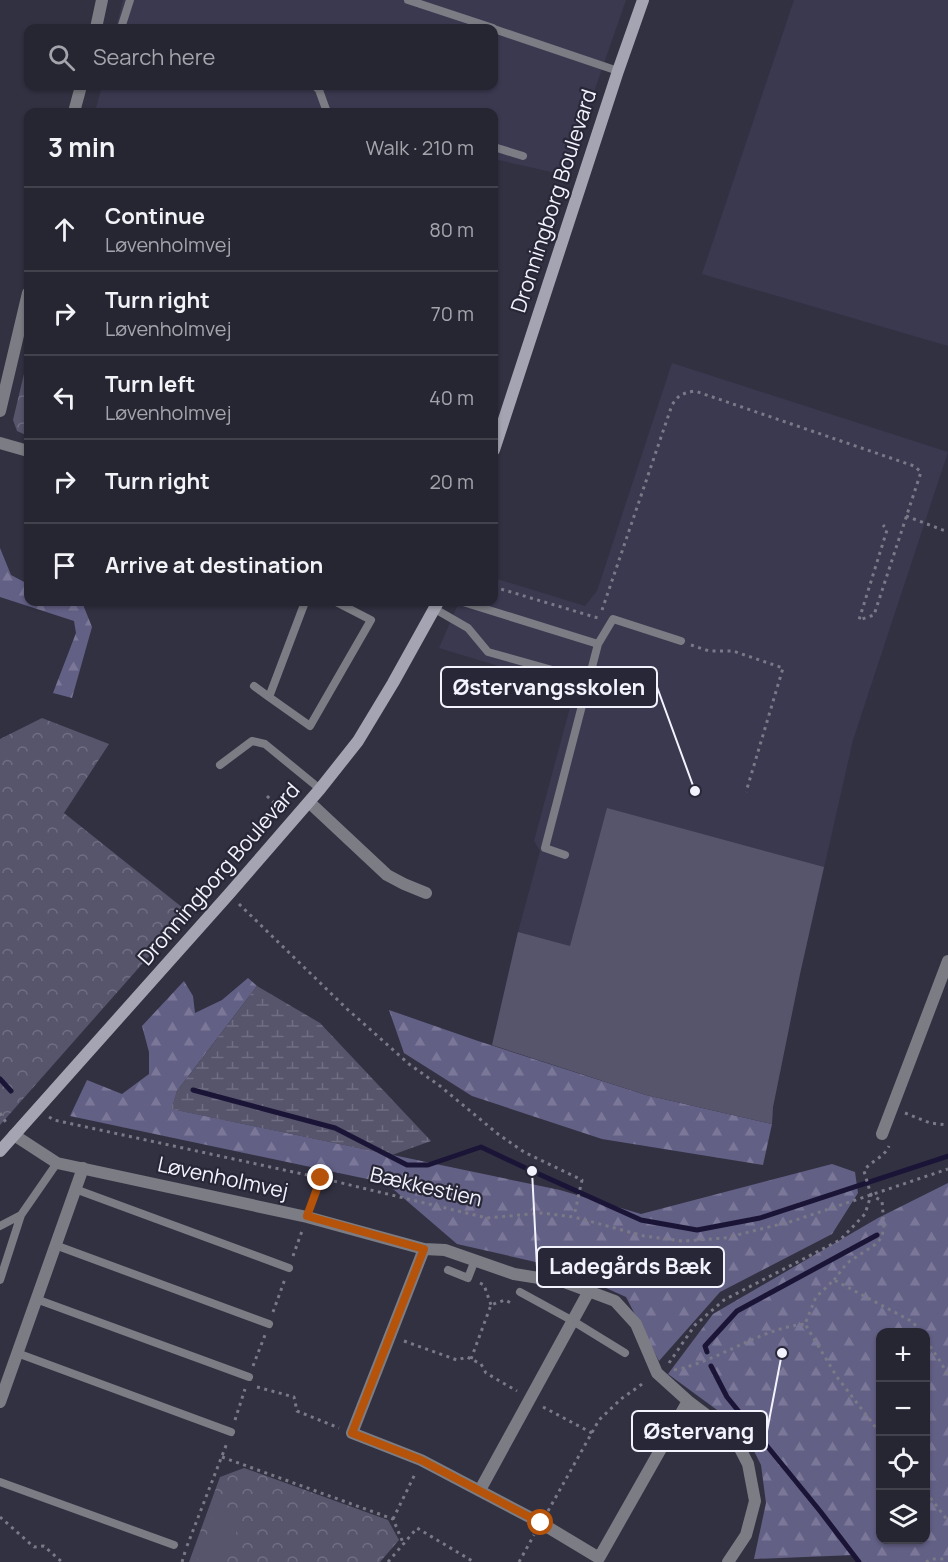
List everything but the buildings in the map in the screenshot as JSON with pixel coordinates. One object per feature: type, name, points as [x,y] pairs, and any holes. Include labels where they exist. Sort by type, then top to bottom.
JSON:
[{"type":"street","points":[[97,24],[102,0]]},
{"type":"street","name":"Dronningborg Boulevard","points":[[498,438],[643,0]]},
{"type":"street","points":[[75,108],[80,90]]},
{"type":"street","points":[[0,411],[24,310]]},
{"type":"street","points":[[0,443],[24,450]]},
{"type":"street","name":"Dronningborg Boulevard","points":[[0,1151],[230,894],[320,789],[358,741],[435,606]]},
{"type":"street","points":[[309,802],[387,875],[426,893]]},
{"type":"street","points":[[882,1134],[948,961]]},
{"type":"street","name":"Løvenholmvej","points":[[14,1135],[57,1163],[307,1216],[424,1249],[445,1250],[514,1274],[564,1282],[615,1301],[636,1323],[657,1373],[688,1401],[733,1435],[748,1464],[755,1501],[746,1535],[728,1562]]},
{"type":"street","points":[[0,1402],[3,1385],[17,1353],[83,1168]]},
{"type":"street","points":[[424,1249],[352,1433],[421,1460],[541,1523],[599,1557],[688,1401]]},
{"type":"street","points":[[480,1490],[590,1292]]},
{"type":"lane","points":[[122,24],[130,0]]},
{"type":"lane","points":[[408,0],[478,24]]},
{"type":"lane","points":[[498,31],[618,71]]},
{"type":"lane","points":[[319,90],[326,108]]},
{"type":"lane","points":[[498,148],[523,156]]},
{"type":"lane","points":[[269,698],[304,606]]},
{"type":"lane","points":[[254,686],[310,726],[371,620],[344,606]]},
{"type":"lane","points":[[437,606],[468,627],[488,651],[588,680]]},
{"type":"lane","points":[[476,606],[598,644]]},
{"type":"lane","points":[[565,855],[545,848],[598,644],[613,619],[681,641]]},
{"type":"lane","points":[[220,765],[252,741],[265,744],[320,789]]},
{"type":"lane","points":[[0,1280],[21,1215],[57,1163]]},
{"type":"lane","points":[[75,1189],[289,1268]]},
{"type":"lane","points":[[0,1226],[21,1215]]},
{"type":"lane","points":[[55,1245],[269,1324]]},
{"type":"lane","points":[[448,1270],[468,1278],[475,1260]]},
{"type":"lane","points":[[520,1292],[625,1353]]},
{"type":"lane","points":[[36,1299],[249,1377]]},
{"type":"lane","points":[[17,1353],[231,1432]]},
{"type":"lane","points":[[0,1482],[174,1545]]},
{"type":"path","points":[[599,619],[672,405],[678,396],[684,393],[695,391],[914,466],[921,472],[874,615],[859,620],[887,530],[883,525]]},
{"type":"path","points":[[906,516],[948,532]]},
{"type":"path","points":[[498,588],[611,622]]},
{"type":"path","points":[[681,641],[709,651],[733,651],[783,668],[746,792]]},
{"type":"path","points":[[267,796],[293,820]]},
{"type":"path","points":[[230,894],[346,1008],[409,1064],[524,1152],[582,1180],[574,1217]]},
{"type":"path","points":[[892,1108],[930,1123],[948,1125]]},
{"type":"path","name":"Bækkestien","points":[[37,1109],[54,1120],[321,1178],[487,1218],[542,1213],[574,1217],[644,1236],[682,1241],[725,1238],[793,1221],[948,1168]]},
{"type":"path","points":[[519,1562],[599,1420],[621,1399],[671,1361],[695,1325],[724,1300],[840,1240],[866,1214],[871,1193],[864,1173],[868,1165],[886,1153],[893,1136],[882,1134]]},
{"type":"path","points":[[307,1216],[321,1178]]},
{"type":"path","points":[[805,1324],[816,1297],[834,1280],[847,1263],[876,1244],[882,1237],[885,1225],[882,1201],[871,1193]]},
{"type":"path","points":[[468,1278],[484,1285],[491,1305],[471,1359]]},
{"type":"path","points":[[834,1280],[913,1322],[917,1328]]},
{"type":"path","points":[[491,1305],[505,1300],[513,1305],[520,1292]]},
{"type":"path","points":[[657,1373],[689,1367],[752,1339],[791,1325],[805,1324]]},
{"type":"path","points":[[805,1324],[837,1377],[876,1428]]},
{"type":"path","points":[[390,1336],[457,1360],[467,1357],[481,1364],[486,1373],[530,1400],[592,1433]]},
{"type":"path","points":[[930,1346],[948,1377]]},
{"type":"path","points":[[256,1386],[294,1398],[297,1411],[352,1433]]},
{"type":"path","points":[[222,1457],[393,1519],[404,1545]]},
{"type":"path","points":[[393,1519],[421,1460]]},
{"type":"path","points":[[930,1497],[948,1521]]},
{"type":"path","points":[[0,1517],[34,1547],[44,1546],[62,1562]]},
{"type":"path","points":[[388,1562],[417,1528],[474,1562]]},
{"type":"path","points":[[926,1562],[932,1559],[948,1559]]},
{"type":"shaded area","points":[[123,0],[626,0],[565,175],[498,160],[498,108],[96,108],[101,90],[498,90],[498,24],[117,24]]},
{"type":"shaded area","points":[[794,0],[948,0],[948,346],[702,274]]},
{"type":"shaded area","points":[[672,363],[948,452],[853,740],[800,974],[773,1107],[772,1124],[492,1045],[518,932],[540,851],[534,841],[575,689],[439,648],[457,606],[498,606],[498,579],[585,606],[597,591]]},
{"type":"green space","points":[[24,374],[24,434],[17,431],[13,420]]},
{"type":"green space","points":[[0,548],[11,575],[24,582],[24,605],[0,597]]},
{"type":"green space","points":[[28,606],[84,606],[92,627],[72,698],[53,693],[76,633],[74,621]]},
{"type":"green space","points":[[42,718],[109,744],[64,813],[188,912],[0,1125],[0,739]]},
{"type":"green space","points":[[607,808],[824,867],[773,1107],[772,1124],[646,1095],[492,1045],[518,932],[570,946]]},
{"type":"green space","points":[[248,978],[257,986],[177,1091],[172,1109],[560,1190],[641,1214],[832,1164],[855,1172],[858,1193],[832,1234],[720,1292],[659,1361],[626,1297],[562,1268],[457,1244],[386,1183],[70,1116],[87,1080],[122,1094],[149,1074],[149,1052],[142,1026],[184,981],[193,996],[195,1013],[222,1000]]},
{"type":"green space","points":[[257,986],[320,1023],[431,1141],[392,1155],[171,1109],[177,1091]]},
{"type":"green space","points":[[389,1010],[646,1095],[772,1124],[763,1165],[602,1139],[472,1096],[404,1053]]},
{"type":"green space","points":[[948,1183],[948,1562],[859,1562],[854,1555],[754,1559],[766,1503],[761,1465],[743,1429],[668,1374],[713,1314],[878,1218]]},
{"type":"green space","points":[[244,1468],[388,1520],[399,1540],[380,1562],[189,1562],[220,1477]]},
{"type":"green space","points":[[216,1510],[241,1519],[226,1562],[197,1562]]},
{"type":"waterway","points":[[0,1079],[11,1091]]},
{"type":"waterway","points":[[193,1090],[335,1128],[407,1165],[428,1165],[481,1147],[641,1220],[697,1230],[760,1218],[948,1156]]},
{"type":"waterway","points":[[707,1352],[705,1346],[737,1311],[877,1235]]},
{"type":"waterway","points":[[711,1366],[727,1397],[859,1562]]},
{"type":"place","name":"Østervangsskolen","points":[[695,791]]},
{"type":"place","name":"Ladegårds Bæk","points":[[532,1171]]},
{"type":"place","name":"Østervang","points":[[782,1353]]},
{"type":"route","points":[[321,1178],[307,1216],[424,1249],[352,1433],[421,1460],[541,1523]]}]
